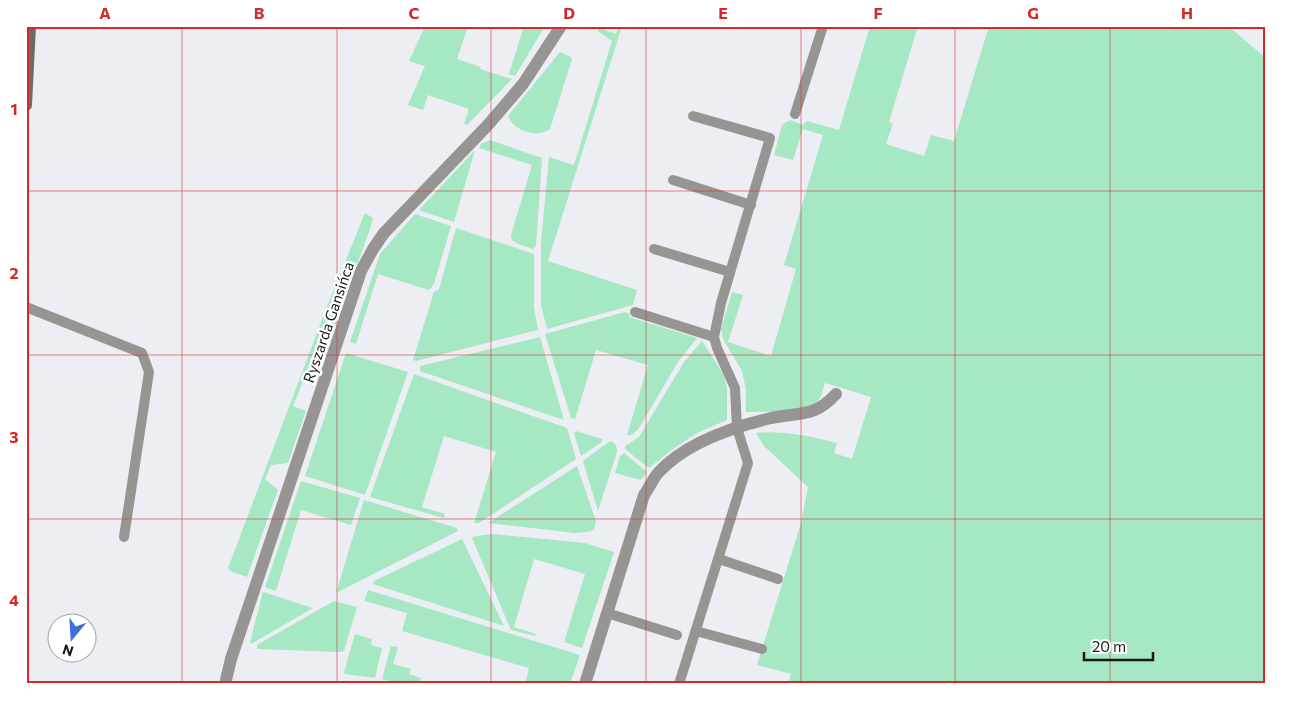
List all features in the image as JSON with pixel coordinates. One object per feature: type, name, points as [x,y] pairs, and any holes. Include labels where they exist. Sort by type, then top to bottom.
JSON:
[{"type":"main road","points":[[26,105],[30,26]]},
{"type":"street","name":"Ryszarda Gansińca","points":[[225,684],[234,650],[361,271],[372,249],[384,233],[486,127],[523,84],[561,26]]},
{"type":"street","points":[[585,684],[644,496],[658,473],[677,455],[718,434],[771,418],[815,411],[836,394]]},
{"type":"lane","points":[[796,114],[823,26]]},
{"type":"lane","points":[[679,684],[748,463],[737,428],[735,388],[714,337],[721,302],[770,138],[693,116]]},
{"type":"lane","points":[[673,180],[750,205]]},
{"type":"lane","points":[[654,249],[730,272]]},
{"type":"lane","points":[[26,307],[142,354],[147,365],[149,372],[124,537]]},
{"type":"lane","points":[[635,312],[714,337]]},
{"type":"lane","points":[[719,559],[778,579]]},
{"type":"lane","points":[[607,613],[677,635]]},
{"type":"lane","points":[[696,631],[762,650]]},
{"type":"green space","points":[[425,26],[468,26],[457,59],[481,67],[480,69],[512,79],[467,125],[464,124],[469,109],[428,95],[423,110],[408,105],[425,66],[409,61]]},
{"type":"green space","points":[[524,26],[545,26],[515,76],[509,74]]},
{"type":"green space","points":[[598,26],[606,26],[605,30],[616,34],[619,26],[622,26],[548,261],[637,290],[633,305],[547,329],[541,305],[541,243],[549,157],[574,165],[612,41],[598,31]]},
{"type":"green space","points":[[870,26],[918,26],[889,122],[893,124],[886,144],[924,156],[931,135],[954,141],[989,26],[1228,26],[1266,58],[1266,684],[788,684],[791,674],[757,665],[801,523],[808,487],[764,446],[756,433],[786,433],[837,443],[834,453],[852,459],[871,397],[825,383],[818,401],[804,408],[773,412],[746,412],[746,390],[742,371],[723,339],[721,329],[732,292],[743,295],[728,342],[771,356],[796,269],[784,265],[823,135],[803,129],[793,160],[774,155],[782,125],[790,120],[803,125],[807,121],[839,130]]},
{"type":"green space","points":[[560,52],[572,59],[550,129],[539,133],[526,132],[515,126],[508,116]]},
{"type":"green space","points":[[490,140],[542,158],[536,246],[533,249],[518,244],[512,240],[511,235],[532,165],[479,148],[481,144]]},
{"type":"green space","points":[[475,150],[454,222],[419,210]]},
{"type":"green space","points":[[365,213],[373,218],[371,226],[331,337],[322,334],[293,406],[306,411],[288,463],[271,465],[265,479],[278,490],[247,577],[230,571],[228,568],[328,304]]},
{"type":"green space","points":[[415,214],[451,226],[434,284],[429,290],[378,274],[356,344],[350,342],[380,254]]},
{"type":"green space","points":[[456,228],[534,254],[534,307],[538,330],[416,361],[413,360],[434,292],[439,289]]},
{"type":"green space","points":[[625,312],[630,314],[629,317],[697,338],[678,362],[639,428],[632,435],[627,435],[648,365],[596,350],[575,419],[571,418],[545,334]]},
{"type":"green space","points":[[540,337],[564,420],[420,371],[420,366]]},
{"type":"green space","points":[[702,341],[724,375],[727,389],[727,420],[697,433],[649,468],[625,449],[625,446],[639,437],[684,362]]},
{"type":"green space","points":[[346,353],[408,372],[365,495],[305,476]]},
{"type":"green space","points":[[414,374],[567,428],[576,459],[479,523],[474,523],[496,452],[444,436],[422,507],[445,514],[444,518],[370,497]]},
{"type":"green space","points":[[576,431],[602,439],[602,442],[581,456],[574,433]]},
{"type":"green space","points":[[610,441],[616,445],[617,452],[598,511],[583,461]]},
{"type":"green space","points":[[624,453],[647,472],[641,480],[615,473],[620,456]]},
{"type":"green space","points":[[577,466],[596,521],[594,530],[575,533],[488,523]]},
{"type":"green space","points":[[301,481],[360,498],[351,525],[301,510],[276,591],[265,587]]},
{"type":"green space","points":[[364,500],[457,528],[458,531],[336,593]]},
{"type":"green space","points":[[493,534],[585,543],[614,552],[582,648],[564,642],[585,574],[534,559],[514,627],[536,634],[535,636],[511,630],[472,538]]},
{"type":"green space","points":[[462,539],[504,626],[373,584],[374,581]]},
{"type":"green space","points":[[368,590],[580,655],[570,684],[525,684],[529,668],[402,631],[407,613],[364,601]]},
{"type":"green space","points":[[263,592],[313,608],[251,644],[250,642]]},
{"type":"green space","points":[[334,601],[357,607],[344,651],[257,649],[257,645]]},
{"type":"green space","points":[[355,634],[372,639],[371,645],[382,648],[375,678],[345,674],[344,672]]},
{"type":"green space","points":[[391,646],[398,647],[393,664],[411,669],[409,674],[421,678],[420,683],[422,684],[401,684],[382,679]]}]
